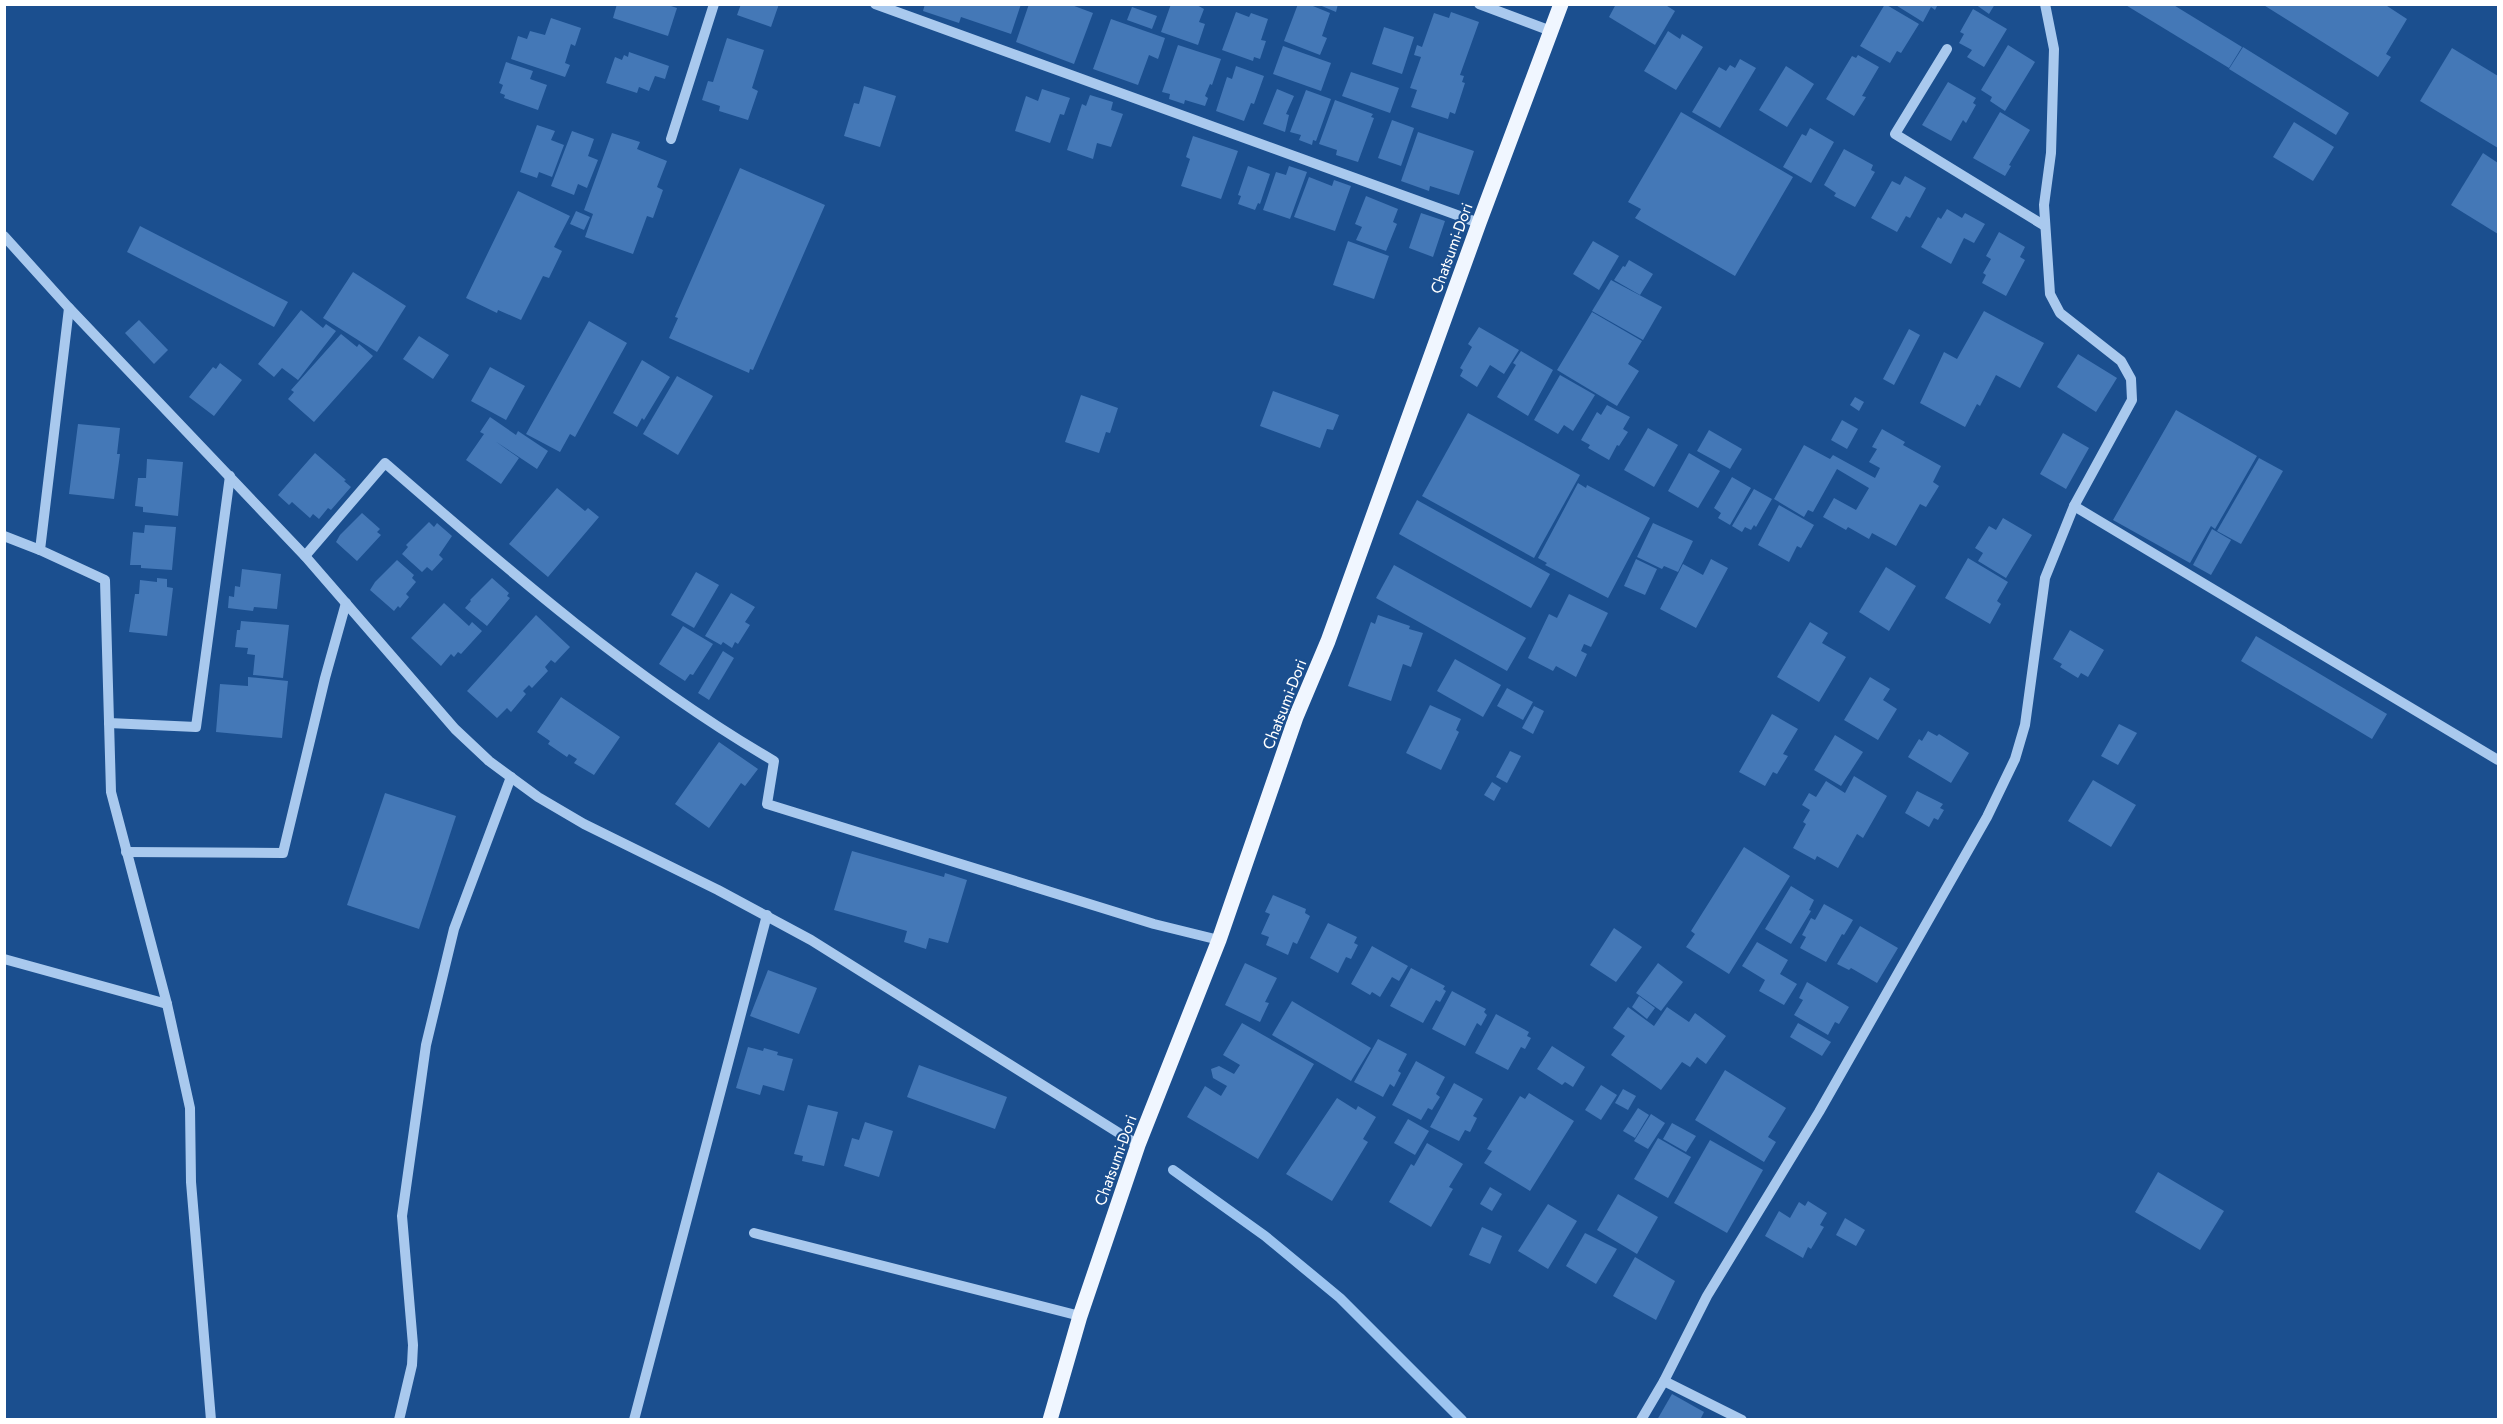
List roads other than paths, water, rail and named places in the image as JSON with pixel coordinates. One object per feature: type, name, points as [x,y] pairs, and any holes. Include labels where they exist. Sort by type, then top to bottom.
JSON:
[{"type":"main road","name":"Chatsumi-Dori","points":[[1050,1419],[1080,1316],[1138,1145],[1219,940],[1296,717],[1328,640],[1561,4]]},
{"type":"street","points":[[671,140],[714,4]]},
{"type":"street","points":[[875,4],[1479,223]]},
{"type":"street","points":[[1479,4],[1551,31]]},
{"type":"street","points":[[1641,1419],[1664,1381],[1707,1296],[1819,1112],[1987,817],[2015,759],[2025,725],[2045,578],[2074,507],[2133,400],[2131,379],[2121,361],[2060,313],[2050,294],[2044,205],[2051,153],[2054,49],[2045,4]]},
{"type":"street","points":[[1947,49],[1894,134],[2045,226]]},
{"type":"street","points":[[4,236],[69,308],[305,556],[454,729],[489,760],[538,797],[584,824],[767,915],[811,940],[1138,1145]]},
{"type":"street","points":[[40,550],[69,308]]},
{"type":"street","points":[[305,556],[386,463],[487,552],[589,635],[732,737],[774,761],[767,804],[1154,924],[1219,940]]},
{"type":"street","points":[[110,723],[196,728],[230,476]]},
{"type":"street","points":[[2074,507],[2499,760]]},
{"type":"street","points":[[4,536],[105,580],[111,792],[167,1004],[190,1108],[192,1193],[211,1419]]},
{"type":"street","points":[[126,852],[283,853],[325,678],[346,603]]},
{"type":"street","points":[[399,1419],[412,1365],[413,1345],[402,1216],[426,1045],[454,929],[511,777]]},
{"type":"street","points":[[634,1419],[767,915]]},
{"type":"street","points":[[4,959],[167,1004]]},
{"type":"street","points":[[754,1233],[1080,1316]]},
{"type":"street","points":[[1664,1381],[1742,1419]]},
{"type":"waterway","points":[[1173,1170],[1265,1236],[1340,1298],[1462,1420]]}]
